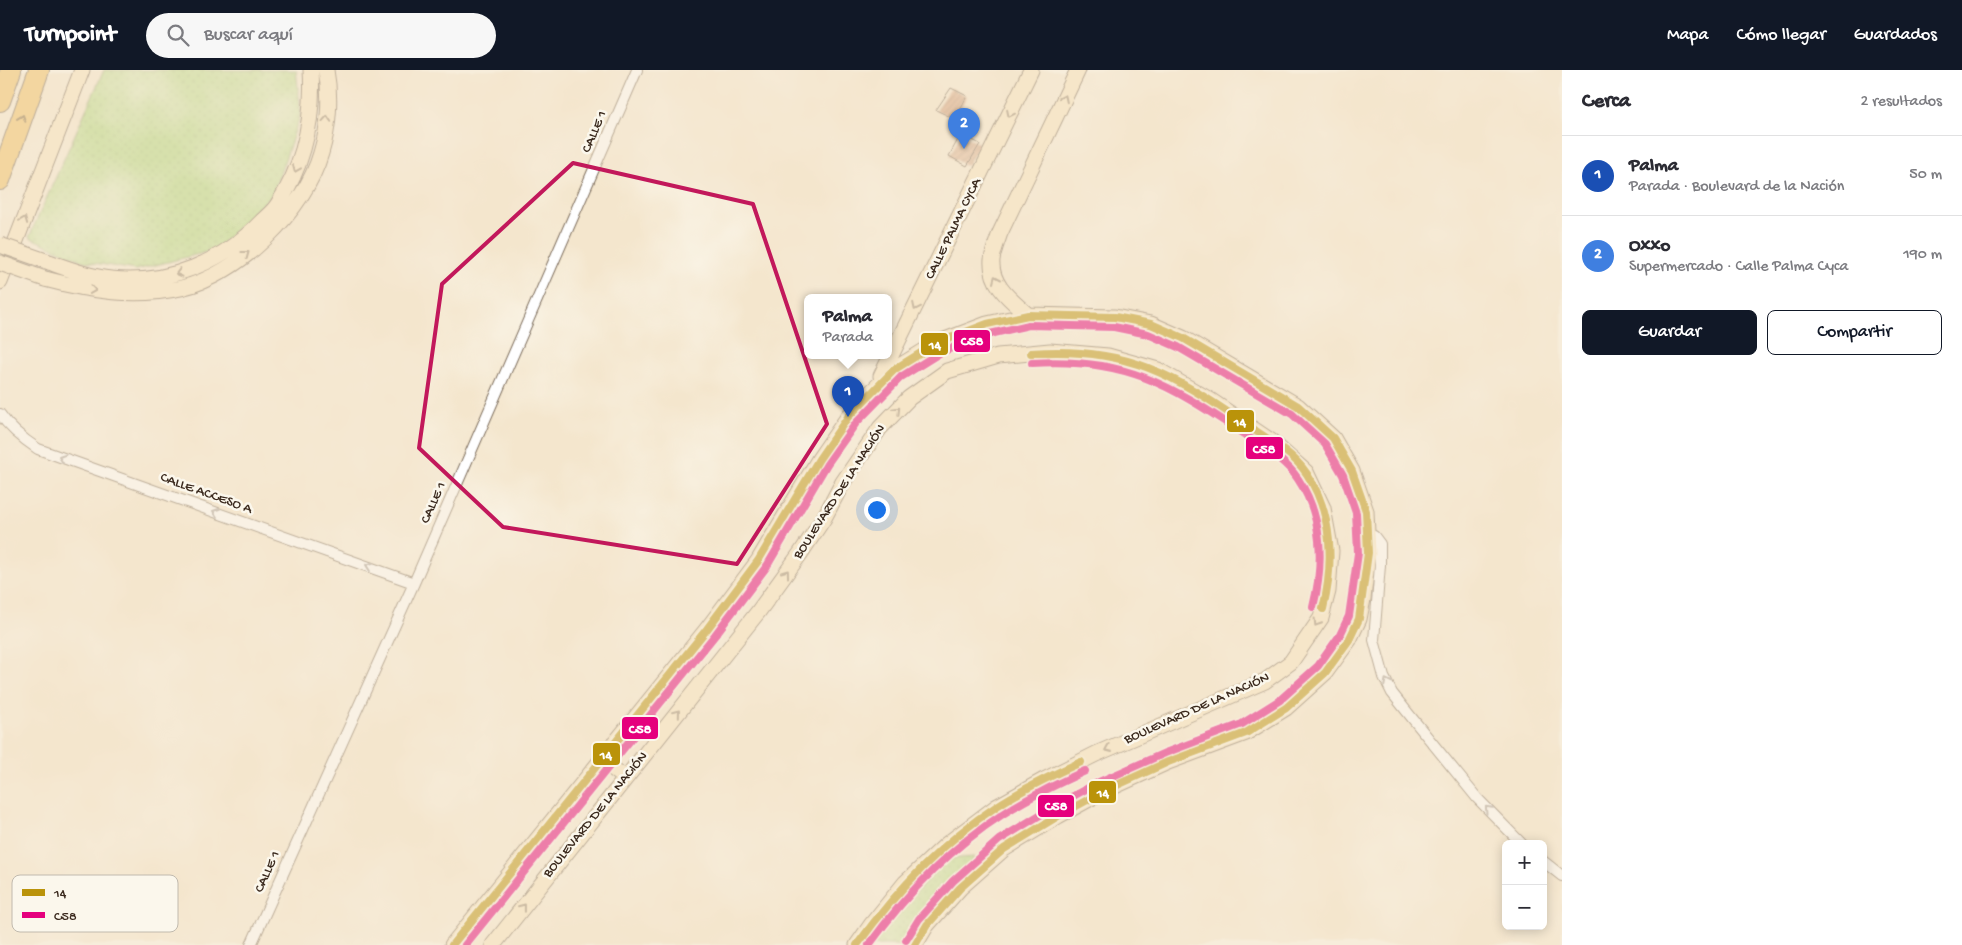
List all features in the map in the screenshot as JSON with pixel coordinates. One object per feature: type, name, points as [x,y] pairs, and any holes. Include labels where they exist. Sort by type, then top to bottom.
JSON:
[{"type":"highway","points":[[0,101],[11,70]]},
{"type":"highway","points":[[0,180],[39,70]]},
{"type":"main road","points":[[0,245],[86,274],[112,279],[148,279],[182,273],[217,258],[249,235],[277,206],[296,170],[307,139],[312,105],[311,70]]},
{"type":"main road","points":[[0,264],[45,279],[89,290],[120,293],[152,293],[183,287],[212,277],[259,244],[280,224],[310,179],[321,154],[327,126],[326,70]]},
{"type":"main road","name":"CALLE PALMA CYCA","points":[[892,353],[1031,70]]},
{"type":"main road","points":[[1028,315],[1000,290],[992,272],[992,258],[1000,233],[1078,70]]},
{"type":"main road","points":[[0,282],[82,72]]},
{"type":"main road","points":[[452,945],[707,629],[758,560],[819,458],[848,417],[895,369],[937,344],[987,324],[1028,315],[1115,317],[1151,324],[1183,338],[1298,406],[1333,438],[1352,471],[1366,511],[1368,553],[1359,619],[1349,640],[1325,673],[1286,708],[1246,733],[1168,762],[1104,791],[1004,849],[960,888],[927,925],[915,945]]},
{"type":"main road","name":"BOULEVARD DE LA NACIÓN","points":[[493,945],[758,612],[824,518],[843,482],[880,428],[909,398],[947,371],[998,356],[1050,351],[1108,356],[1158,370],[1210,400],[1271,441],[1306,472],[1323,508],[1331,550],[1328,591],[1321,618],[1291,662],[1266,681],[1096,754],[996,807],[947,844],[905,883],[857,945]]},
{"type":"main road","name":"CALLE PALMA CYCA","points":[[875,388],[889,359]]},
{"type":"main road","points":[[602,760],[625,778]]},
{"type":"street","name":"CALLE 1","points":[[251,945],[414,583],[637,70]]},
{"type":"street","name":"CALLE ACCESO A","points":[[0,414],[6,424],[18,436],[38,449],[414,583]]},
{"type":"street","points":[[1367,533],[1374,536],[1380,544],[1374,640],[1384,677],[1402,705],[1477,798],[1518,840]]},
{"type":"street","points":[[1547,864],[1562,876]]},
{"type":"highlighted area","points":[[573,163],[753,204],[827,424],[737,564],[503,527],[419,448],[442,284]]},
{"type":"green space","points":[[104,70],[296,70],[301,113],[273,194],[215,250],[136,270],[82,261],[29,237]]},
{"type":"green space","points":[[975,857],[913,945],[870,945],[874,937],[948,859]]},
{"type":"building","points":[[951,88],[967,96],[955,119],[936,110]]},
{"type":"building","points":[[961,134],[980,144],[967,166],[949,156]]},
{"type":"transit line","name":"14","points":[[452,945],[707,629],[758,561],[819,459],[848,417],[895,369],[937,343],[987,324],[1028,315],[1115,317],[1151,324],[1183,338],[1298,406],[1333,438],[1352,471],[1366,511],[1368,553],[1359,619],[1349,640],[1325,673],[1286,708],[1246,733],[1168,762],[1104,791],[1004,849],[960,888],[927,925],[915,945]]},
{"type":"transit line","name":"C58","points":[[465,945],[715,635],[767,566],[827,464],[856,423],[901,377],[941,352],[990,334],[1029,325],[1114,327],[1148,334],[1178,347],[1292,414],[1325,444],[1343,475],[1356,513],[1358,553],[1349,616],[1340,635],[1318,666],[1280,700],[1242,724],[1165,753],[1099,782],[999,840],[953,881],[919,919],[906,940]]},
{"type":"transit line","name":"14","points":[[1031,353],[1065,352],[1094,354],[1122,359],[1147,367],[1196,392],[1272,441],[1295,459],[1316,489],[1326,522],[1330,557],[1327,592],[1323,609]]},
{"type":"transit line","name":"C58","points":[[1032,363],[1064,362],[1093,365],[1144,377],[1168,388],[1216,416],[1280,459],[1293,472],[1306,493],[1317,524],[1320,557],[1317,591],[1313,607]]},
{"type":"transit line","name":"14","points":[[857,945],[904,887],[938,852],[957,836],[1007,800],[1038,782],[1081,762]]},
{"type":"transit line","name":"C58","points":[[869,945],[914,890],[965,842],[1013,808],[1085,771]]},
{"type":"place","name":"Oxxo","points":[[964,149]]},
{"type":"place","name":"Palma","points":[[848,417]]}]
